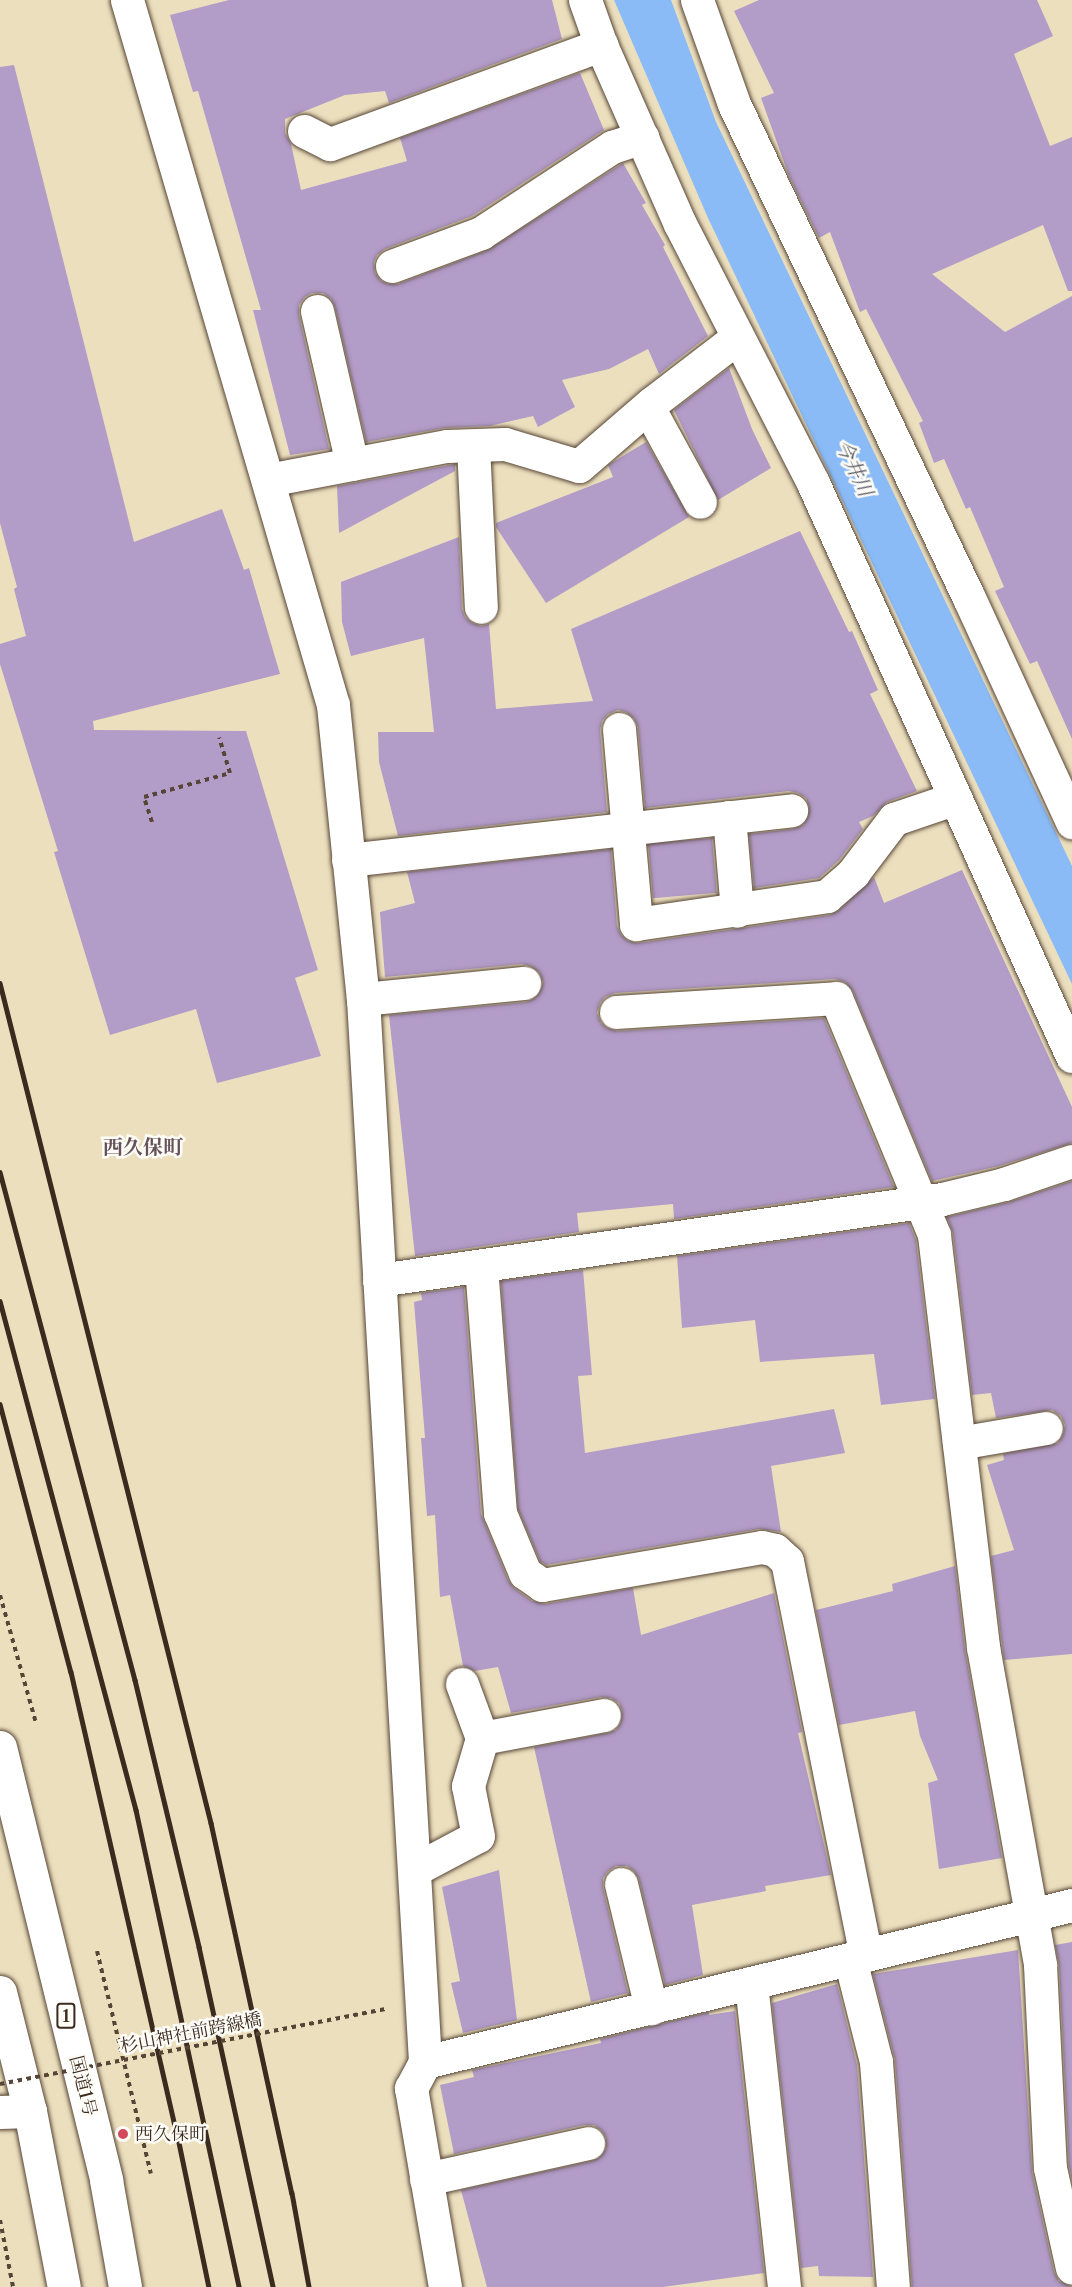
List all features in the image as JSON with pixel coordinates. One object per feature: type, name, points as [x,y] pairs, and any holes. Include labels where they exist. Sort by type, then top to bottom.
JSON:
[{"type":"main road","points":[[127,0],[333,705],[363,999],[425,2062],[411,2088],[445,2287]]},
{"type":"main road","points":[[585,0],[601,45],[680,224],[813,483],[1072,1056]]},
{"type":"main road","points":[[697,0],[734,104],[969,598],[1072,822]]},
{"type":"main road","points":[[304,131],[330,144],[601,45]]},
{"type":"main road","points":[[392,266],[481,233],[612,147],[642,137]]},
{"type":"main road","points":[[317,311],[352,464]]},
{"type":"main road","points":[[267,480],[447,446],[505,444],[579,466],[648,407],[738,337]]},
{"type":"main road","points":[[648,407],[700,502]]},
{"type":"main road","points":[[473,446],[481,607]]},
{"type":"main road","points":[[619,729],[636,924],[827,896],[853,873],[894,819],[956,798]]},
{"type":"main road","points":[[348,860],[791,810]]},
{"type":"main road","points":[[729,817],[737,911]]},
{"type":"main road","points":[[363,999],[524,982]]},
{"type":"main road","points":[[616,1012],[836,998],[934,1235],[983,1647],[1040,1965],[1050,2168],[1069,2247]]},
{"type":"main road","points":[[380,1280],[919,1202],[1004,1184],[1072,1161]]},
{"type":"main road","points":[[481,1266],[500,1513],[525,1573],[542,1586],[762,1547],[775,1550],[787,1561],[876,2062],[893,2287]]},
{"type":"main road","points":[[959,1443],[1046,1428]]},
{"type":"main road","points":[[414,1870],[478,1836],[468,1786],[482,1738],[462,1684]]},
{"type":"main road","points":[[482,1738],[604,1715]]},
{"type":"main road","name":"国道1号","points":[[0,1747],[106,2180],[125,2287]]},
{"type":"main road","points":[[621,1884],[651,2007]]},
{"type":"main road","points":[[425,2062],[1072,1905]]},
{"type":"main road","points":[[751,1983],[784,2287]]},
{"type":"main road","points":[[0,1992],[15,2111],[64,2287]]},
{"type":"main road","points":[[426,2179],[588,2143]]},
{"type":"path","points":[[152,822],[144,797],[230,773],[219,738]]},
{"type":"path","points":[[99,1958],[126,2059],[149,2162]]},
{"type":"path","name":"杉山神社前跨線橋","points":[[0,2084],[387,2009]]},
{"type":"path","points":[[0,2220],[13,2287]]},
{"type":"water","name":"今井川","points":[[614,0],[671,0],[716,122],[1072,866],[1072,984],[708,218]]},
{"type":"building","points":[[229,0],[552,0],[562,39],[389,103],[385,91],[345,95],[285,119],[285,133],[291,144],[301,190],[407,161],[400,138],[580,73],[604,130],[472,216],[385,249],[377,255],[374,262],[375,273],[381,281],[398,284],[488,250],[623,163],[646,203],[642,205],[665,245],[663,247],[708,336],[659,374],[648,349],[609,369],[562,380],[575,407],[538,427],[533,416],[490,426],[444,428],[366,442],[335,307],[331,299],[323,293],[312,293],[305,297],[299,305],[299,315],[329,449],[290,455],[253,310],[261,310],[198,91],[193,92],[170,15]]},
{"type":"building","points":[[759,0],[1037,0],[1053,36],[1014,54],[1050,146],[1072,137],[1072,291],[1068,291],[1043,225],[932,274],[1005,332],[1072,296],[1072,739],[1037,661],[1030,664],[995,591],[1004,587],[970,507],[966,509],[944,459],[934,463],[919,423],[923,421],[866,309],[860,312],[830,232],[819,238],[789,176],[761,98],[774,93],[734,11]]},
{"type":"building","points":[[14,65],[134,542],[222,509],[244,570],[249,568],[280,674],[93,721],[94,730],[246,731],[318,970],[295,978],[321,1056],[217,1083],[196,1009],[110,1035],[54,852],[58,851],[0,664],[0,644],[26,636],[14,589],[17,587],[0,523],[0,67]]},
{"type":"building","points":[[729,368],[752,429],[771,468],[718,500],[674,410]]},
{"type":"building","points":[[646,442],[689,517],[546,603],[496,527],[496,523],[613,477],[608,465]]},
{"type":"building","points":[[455,464],[455,471],[339,533],[337,486]]},
{"type":"building","points":[[800,531],[849,632],[852,631],[878,690],[870,694],[917,791],[887,802],[873,816],[859,822],[863,829],[839,860],[819,878],[754,888],[749,834],[793,829],[803,825],[808,817],[809,807],[806,798],[798,793],[789,791],[645,808],[638,727],[634,718],[618,710],[608,714],[602,721],[600,730],[607,812],[398,836],[379,762],[378,732],[434,732],[424,638],[351,656],[342,622],[341,582],[459,537],[462,609],[465,617],[472,623],[481,626],[489,624],[496,709],[593,701],[571,629]]},
{"type":"building","points":[[712,838],[717,893],[653,898],[648,844]]},
{"type":"building","points":[[611,849],[617,926],[621,935],[628,941],[638,943],[830,915],[839,910],[874,877],[884,903],[962,870],[1072,1107],[1072,1143],[999,1166],[932,1181],[853,991],[845,982],[835,979],[615,993],[605,997],[597,1013],[601,1023],[617,1031],[824,1018],[894,1187],[674,1219],[673,1204],[577,1213],[579,1232],[415,1256],[389,1015],[526,1002],[535,998],[543,982],[539,972],[531,966],[522,964],[385,977],[380,912],[415,903],[407,872]]},
{"type":"building","points":[[1072,1181],[1072,1654],[1004,1660],[991,1556],[1014,1550],[987,1465],[1004,1460],[1003,1454],[1058,1443],[1065,1425],[1061,1416],[1052,1410],[996,1418],[991,1393],[972,1395],[953,1233],[947,1217],[1009,1202]]},
{"type":"building","points":[[909,1223],[916,1240],[935,1399],[881,1405],[874,1354],[760,1362],[755,1320],[682,1328],[677,1256]]},
{"type":"building","points":[[583,1270],[592,1375],[578,1376],[585,1453],[834,1409],[845,1453],[771,1466],[781,1532],[759,1529],[546,1565],[540,1561],[518,1509],[501,1281]]},
{"type":"building","points":[[464,1287],[481,1514],[508,1580],[514,1588],[532,1601],[545,1604],[633,1588],[641,1635],[774,1593],[802,1732],[798,1733],[831,1875],[765,1886],[766,1891],[692,1905],[703,1975],[665,1985],[639,1879],[627,1866],[616,1866],[603,1878],[603,1888],[628,1993],[591,2002],[534,1747],[616,1730],[621,1722],[622,1711],[619,1703],[611,1698],[601,1697],[511,1713],[498,1667],[475,1671],[463,1666],[450,1595],[440,1597],[435,1515],[427,1516],[421,1438],[425,1438],[414,1302],[422,1300],[421,1293]]},
{"type":"building","points":[[955,1566],[965,1650],[1002,1858],[939,1869],[928,1783],[938,1780],[920,1736],[915,1711],[839,1725],[816,1610],[893,1591],[892,1584]]},
{"type":"building","points":[[499,1870],[517,2020],[463,2033],[451,1983],[460,1981],[442,1887]]},
{"type":"building","points":[[1072,1942],[1072,2181],[1069,2166],[1059,1964],[1055,1945]]},
{"type":"building","points":[[1018,1950],[1032,2172],[1054,2272],[1059,2281],[1072,2287],[912,2287],[895,2060],[873,1974]]},
{"type":"building","points":[[837,1984],[857,2065],[873,2277],[819,2276],[818,2266],[801,2268],[772,2003]]},
{"type":"building","points":[[735,2011],[764,2273],[663,2287],[487,2287],[461,2190],[592,2161],[600,2157],[606,2149],[606,2138],[602,2131],[594,2125],[584,2125],[454,2154],[440,2085],[474,2077],[472,2070],[601,2043],[600,2039],[709,2012],[709,2015]]},
{"type":"railway","points":[[0,983],[211,1823],[292,2193],[309,2287]]},
{"type":"railway","points":[[0,1172],[135,1680],[199,1947],[273,2287]]},
{"type":"railway","points":[[0,1301],[136,1810],[239,2287]]},
{"type":"railway","points":[[0,1404],[71,1672],[177,2133],[209,2287]]},
{"type":"place","name":"西久保町","points":[[123,2134]]},
{"type":"district","name":"西久保町","points":[[143,1147]]}]
